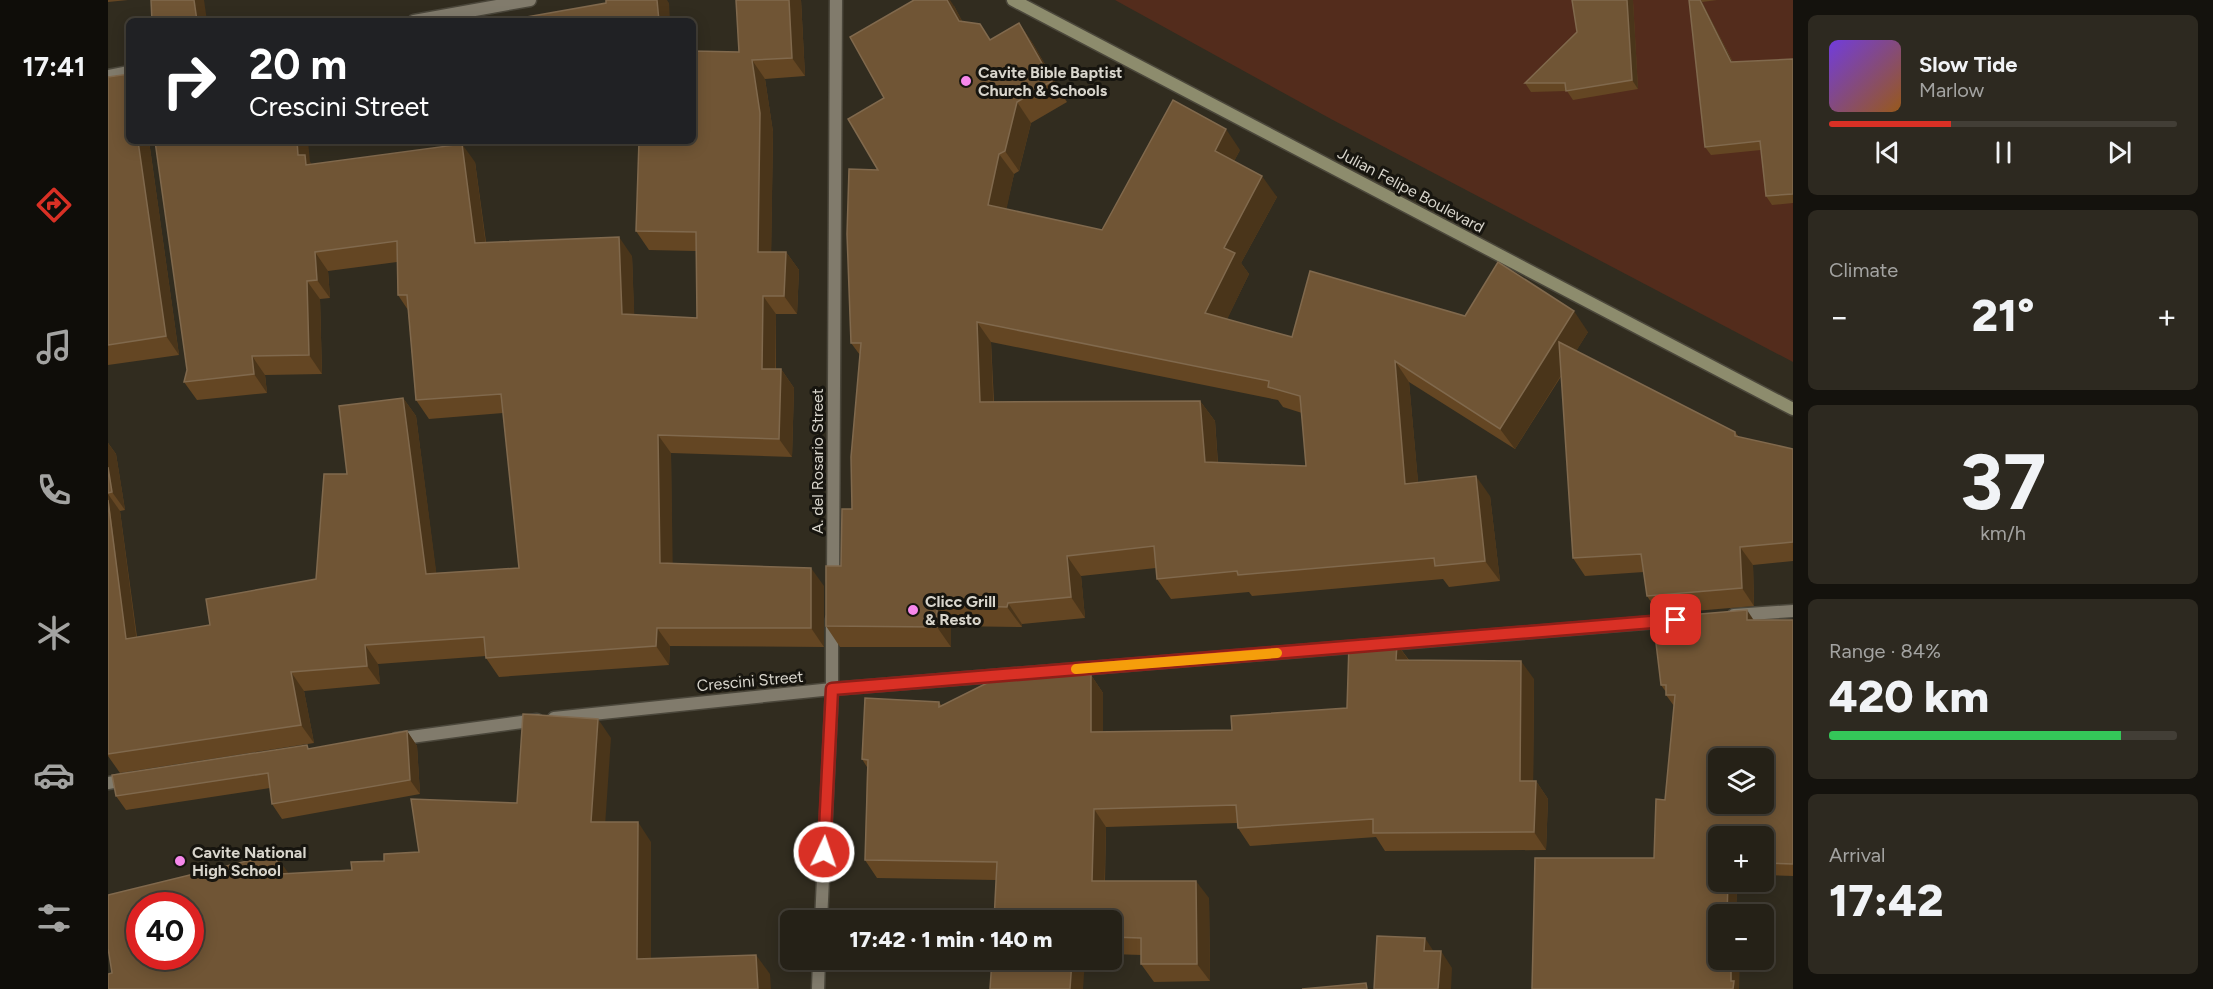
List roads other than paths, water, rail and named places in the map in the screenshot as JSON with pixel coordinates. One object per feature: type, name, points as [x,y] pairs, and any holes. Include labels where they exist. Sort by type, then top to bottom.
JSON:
[{"type":"main road","name":"Julian Felipe Boulevard","points":[[1013,0],[1793,409]]},
{"type":"street","points":[[431,18],[531,0]]},
{"type":"street","name":"A. del Rosario Street","points":[[822,910],[832,689],[836,0]]},
{"type":"street","points":[[108,76],[126,73]]},
{"type":"street","points":[[1722,616],[1793,610]]},
{"type":"street","name":"Crescini Street","points":[[386,740],[674,704],[832,689],[1686,619]]},
{"type":"street","points":[[108,783],[143,777]]},
{"type":"street","points":[[818,989],[819,970]]},
{"type":"place","name":"Cavite Bible Baptist Church & Schools","points":[[966,81]]},
{"type":"place","name":"Clicc Grill & Resto","points":[[913,610]]},
{"type":"place","name":"Cavite National High School","points":[[180,861]]}]
